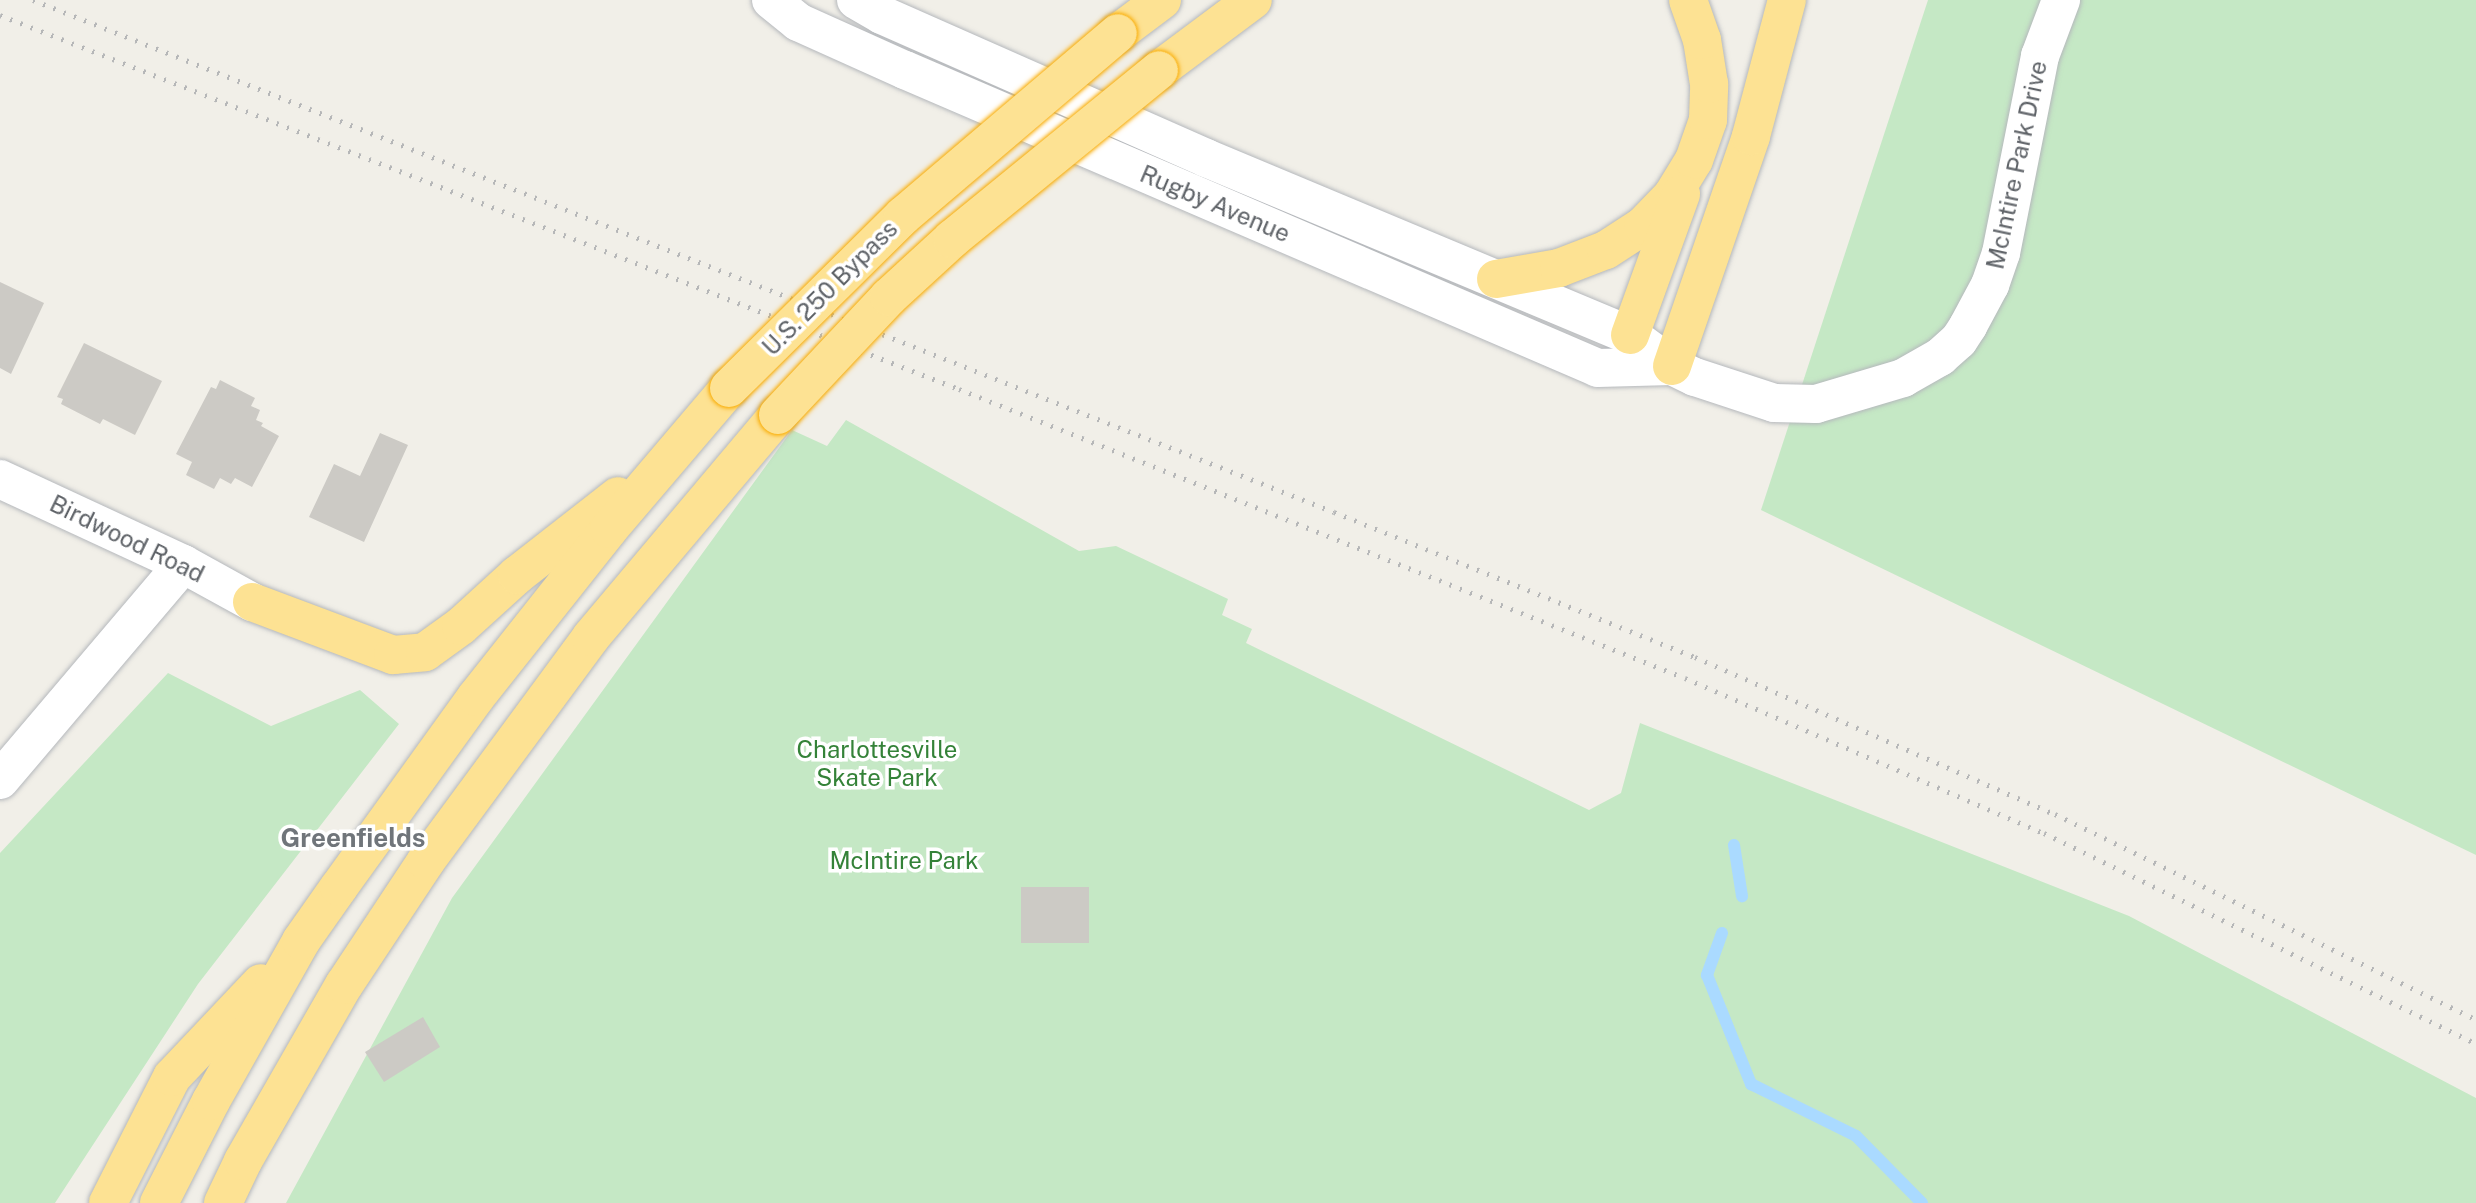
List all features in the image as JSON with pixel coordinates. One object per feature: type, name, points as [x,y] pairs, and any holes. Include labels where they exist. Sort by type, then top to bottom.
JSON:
[{"type":"highway","points":[[1118,33],[1136,0]]},
{"type":"highway","name":"U.S. 250 Bypass","points":[[667,459],[729,388],[903,216],[1118,33],[1162,0]]},
{"type":"highway","points":[[223,1203],[243,1161],[344,985],[426,861],[592,637],[778,415],[889,297],[943,247],[1158,70],[1253,0]]},
{"type":"highway","points":[[1630,335],[1708,120],[1709,84],[1702,40],[1688,0]]},
{"type":"highway","points":[[1672,366],[1751,136],[1787,0]]},
{"type":"highway","points":[[1496,279],[1559,268],[1606,250],[1653,216],[1672,196],[1694,160]]},
{"type":"highway","points":[[252,602],[393,655],[425,652],[461,626],[564,536],[667,459]]},
{"type":"highway","points":[[159,1203],[211,1101],[301,941],[476,697],[667,459]]},
{"type":"highway","points":[[108,1203],[172,1077],[301,941]]},
{"type":"street","name":"Rugby Avenue","points":[[771,0],[798,22],[905,70],[1598,368],[1672,366]]},
{"type":"street","name":"Rugby Avenue","points":[[856,0],[882,15],[1206,158],[1630,335]]},
{"type":"street","name":"McIntire Park Drive","points":[[1630,335],[1672,366],[1695,377],[1774,403],[1816,404],[1903,379],[1940,356],[1959,340],[1990,285],[2001,253],[2040,56],[2061,0]]},
{"type":"street","name":"Birdwood Road","points":[[0,479],[183,564],[252,602]]},
{"type":"street","points":[[0,780],[183,564]]},
{"type":"green space","points":[[1928,0],[2476,0],[2476,855],[1761,510]]},
{"type":"green space","name":"McIntire Park","points":[[846,420],[1079,551],[1116,546],[1228,599],[1222,615],[1252,629],[1246,643],[1589,810],[1621,793],[1640,723],[2129,916],[2476,1098],[2476,1203],[286,1203],[452,898],[792,430],[827,446]]},
{"type":"green space","points":[[168,673],[271,726],[360,690],[399,724],[198,984],[55,1203],[0,1203],[0,853]]},
{"type":"building","points":[[0,282],[44,303],[11,374],[0,368]]},
{"type":"building","points":[[84,343],[162,381],[135,435],[103,419],[100,424],[61,404],[63,399],[57,397]]},
{"type":"building","points":[[220,380],[255,398],[251,406],[260,410],[256,420],[279,436],[252,487],[235,478],[231,484],[220,478],[214,489],[186,475],[192,462],[176,454],[211,387],[216,389]]},
{"type":"building","points":[[380,433],[408,445],[364,542],[309,517],[334,464],[360,476]]},
{"type":"building","points":[[1021,887],[1089,887],[1089,943],[1021,943]]},
{"type":"building","points":[[423,1017],[440,1047],[384,1082],[365,1052]]},
{"type":"waterway","points":[[1734,845],[1742,896]]},
{"type":"waterway","points":[[1722,933],[1707,975],[1751,1084],[1856,1136],[1922,1203]]},
{"type":"railway","points":[[33,0],[1334,512],[1695,657],[2055,814],[2476,1019]]},
{"type":"railway","points":[[0,15],[959,389],[1685,678],[2044,833],[2476,1044]]},
{"type":"district","name":"Greenfields","points":[[353,838]]},
{"type":"park label","name":"Charlottesville Skate Park","points":[[877,764]]}]
